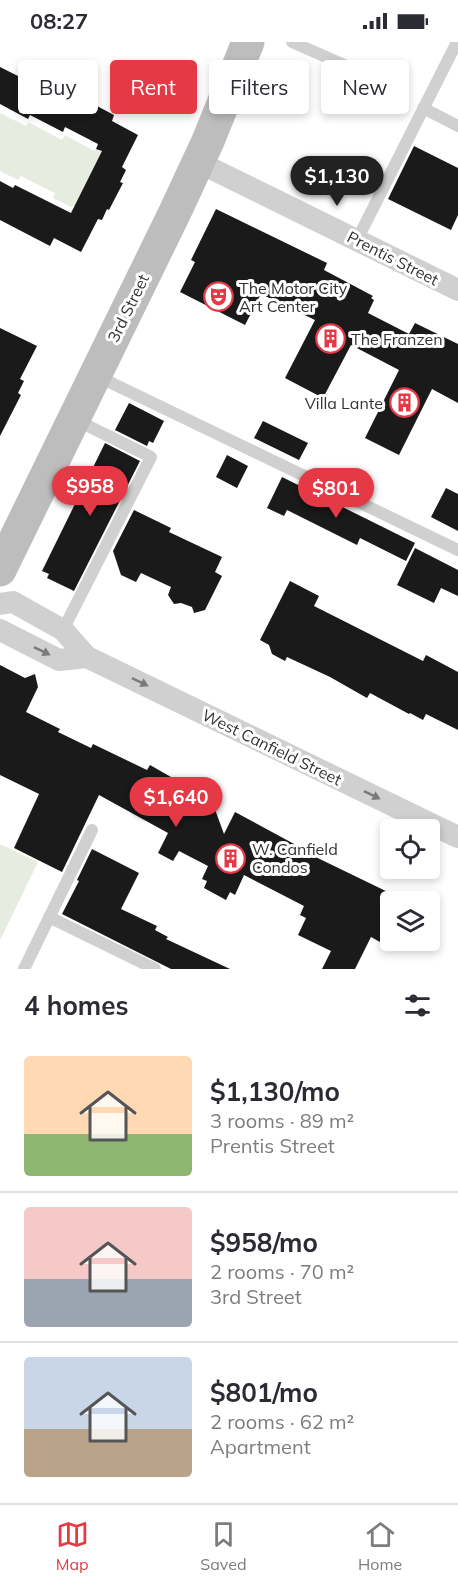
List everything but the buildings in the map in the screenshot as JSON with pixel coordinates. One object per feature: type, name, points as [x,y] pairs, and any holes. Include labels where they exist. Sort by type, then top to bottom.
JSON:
[{"type":"street","name":"3rd Street","points":[[0,570],[198,162],[248,42]]},
{"type":"street","name":"Prentis Street","points":[[198,162],[458,290]]},
{"type":"street","name":"West Canfield Street","points":[[0,604],[13,602],[63,630],[87,657],[458,837]]},
{"type":"street","points":[[0,630],[59,660],[87,657]]},
{"type":"lane","points":[[292,42],[333,60]]},
{"type":"lane","points":[[357,240],[457,42]]},
{"type":"lane","points":[[423,108],[458,126]]},
{"type":"lane","points":[[95,375],[458,550]]},
{"type":"lane","points":[[63,630],[152,457],[74,419]]},
{"type":"lane","points":[[24,969],[92,830]]},
{"type":"lane","points":[[49,917],[155,969]]},
{"type":"shaded area","points":[[0,113],[26,126],[28,122],[62,140],[65,135],[94,151],[96,149],[104,152],[99,157],[75,205],[71,207],[53,198],[55,193],[21,176],[18,180],[0,171]]},
{"type":"shaded area","points":[[0,844],[38,862],[0,940]]},
{"type":"place","name":"The Motor City Art Center","points":[[218,297]]},
{"type":"place","name":"The Franzen","points":[[330,339]]},
{"type":"place","name":"Villa Lante","points":[[404,403]]},
{"type":"place","name":"W. Canfield Condos","points":[[231,858]]}]
